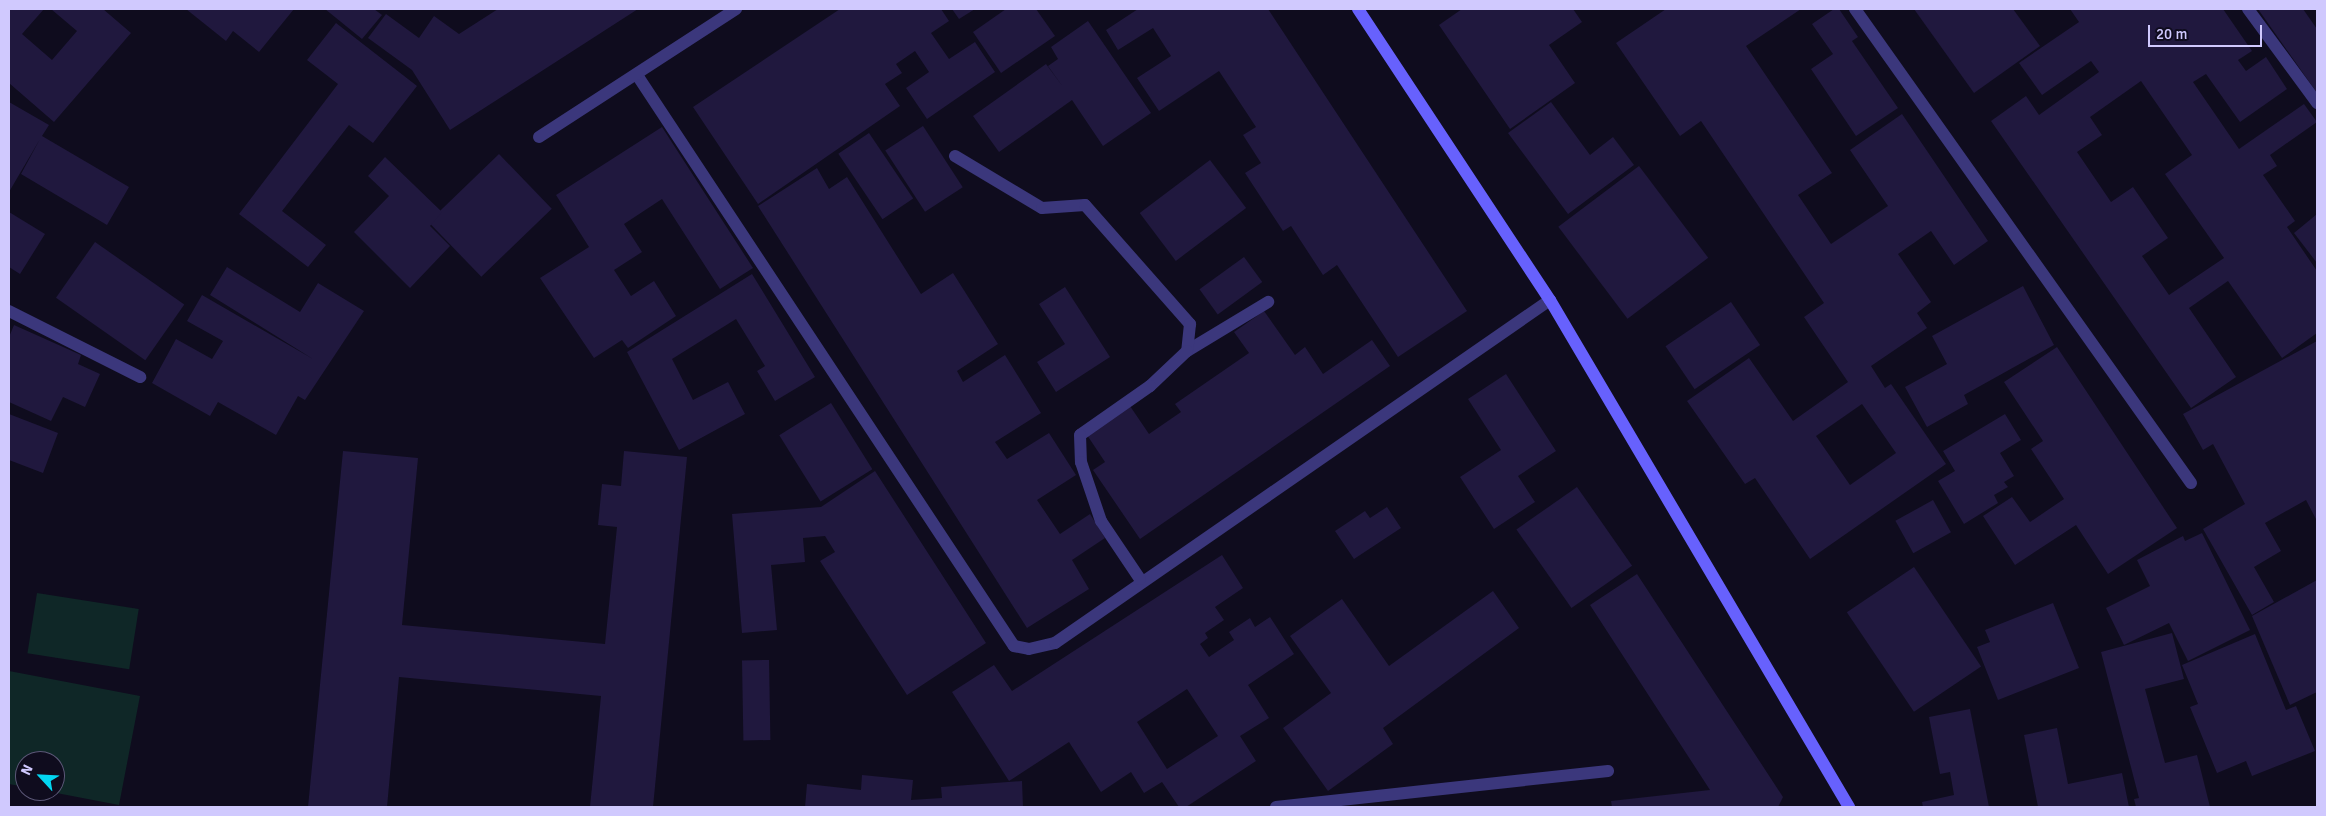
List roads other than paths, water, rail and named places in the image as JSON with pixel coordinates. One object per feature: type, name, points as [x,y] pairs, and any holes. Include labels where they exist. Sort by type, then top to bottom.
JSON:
[{"type":"street","points":[[539,137],[736,9]]},
{"type":"street","points":[[1358,9],[1550,300],[1848,807]]},
{"type":"street","points":[[1855,9],[2191,483]]},
{"type":"street","points":[[2248,9],[2317,103]]},
{"type":"street","points":[[637,75],[1014,646],[1029,649],[1054,642],[1140,579],[1550,300]]},
{"type":"street","points":[[955,156],[1042,208],[1085,205],[1190,324],[1188,351]]},
{"type":"street","points":[[1140,579],[1101,522],[1081,462],[1080,435],[1150,386],[1188,351],[1268,302]]},
{"type":"street","points":[[9,311],[140,377]]},
{"type":"street","points":[[1276,807],[1608,771]]}]
